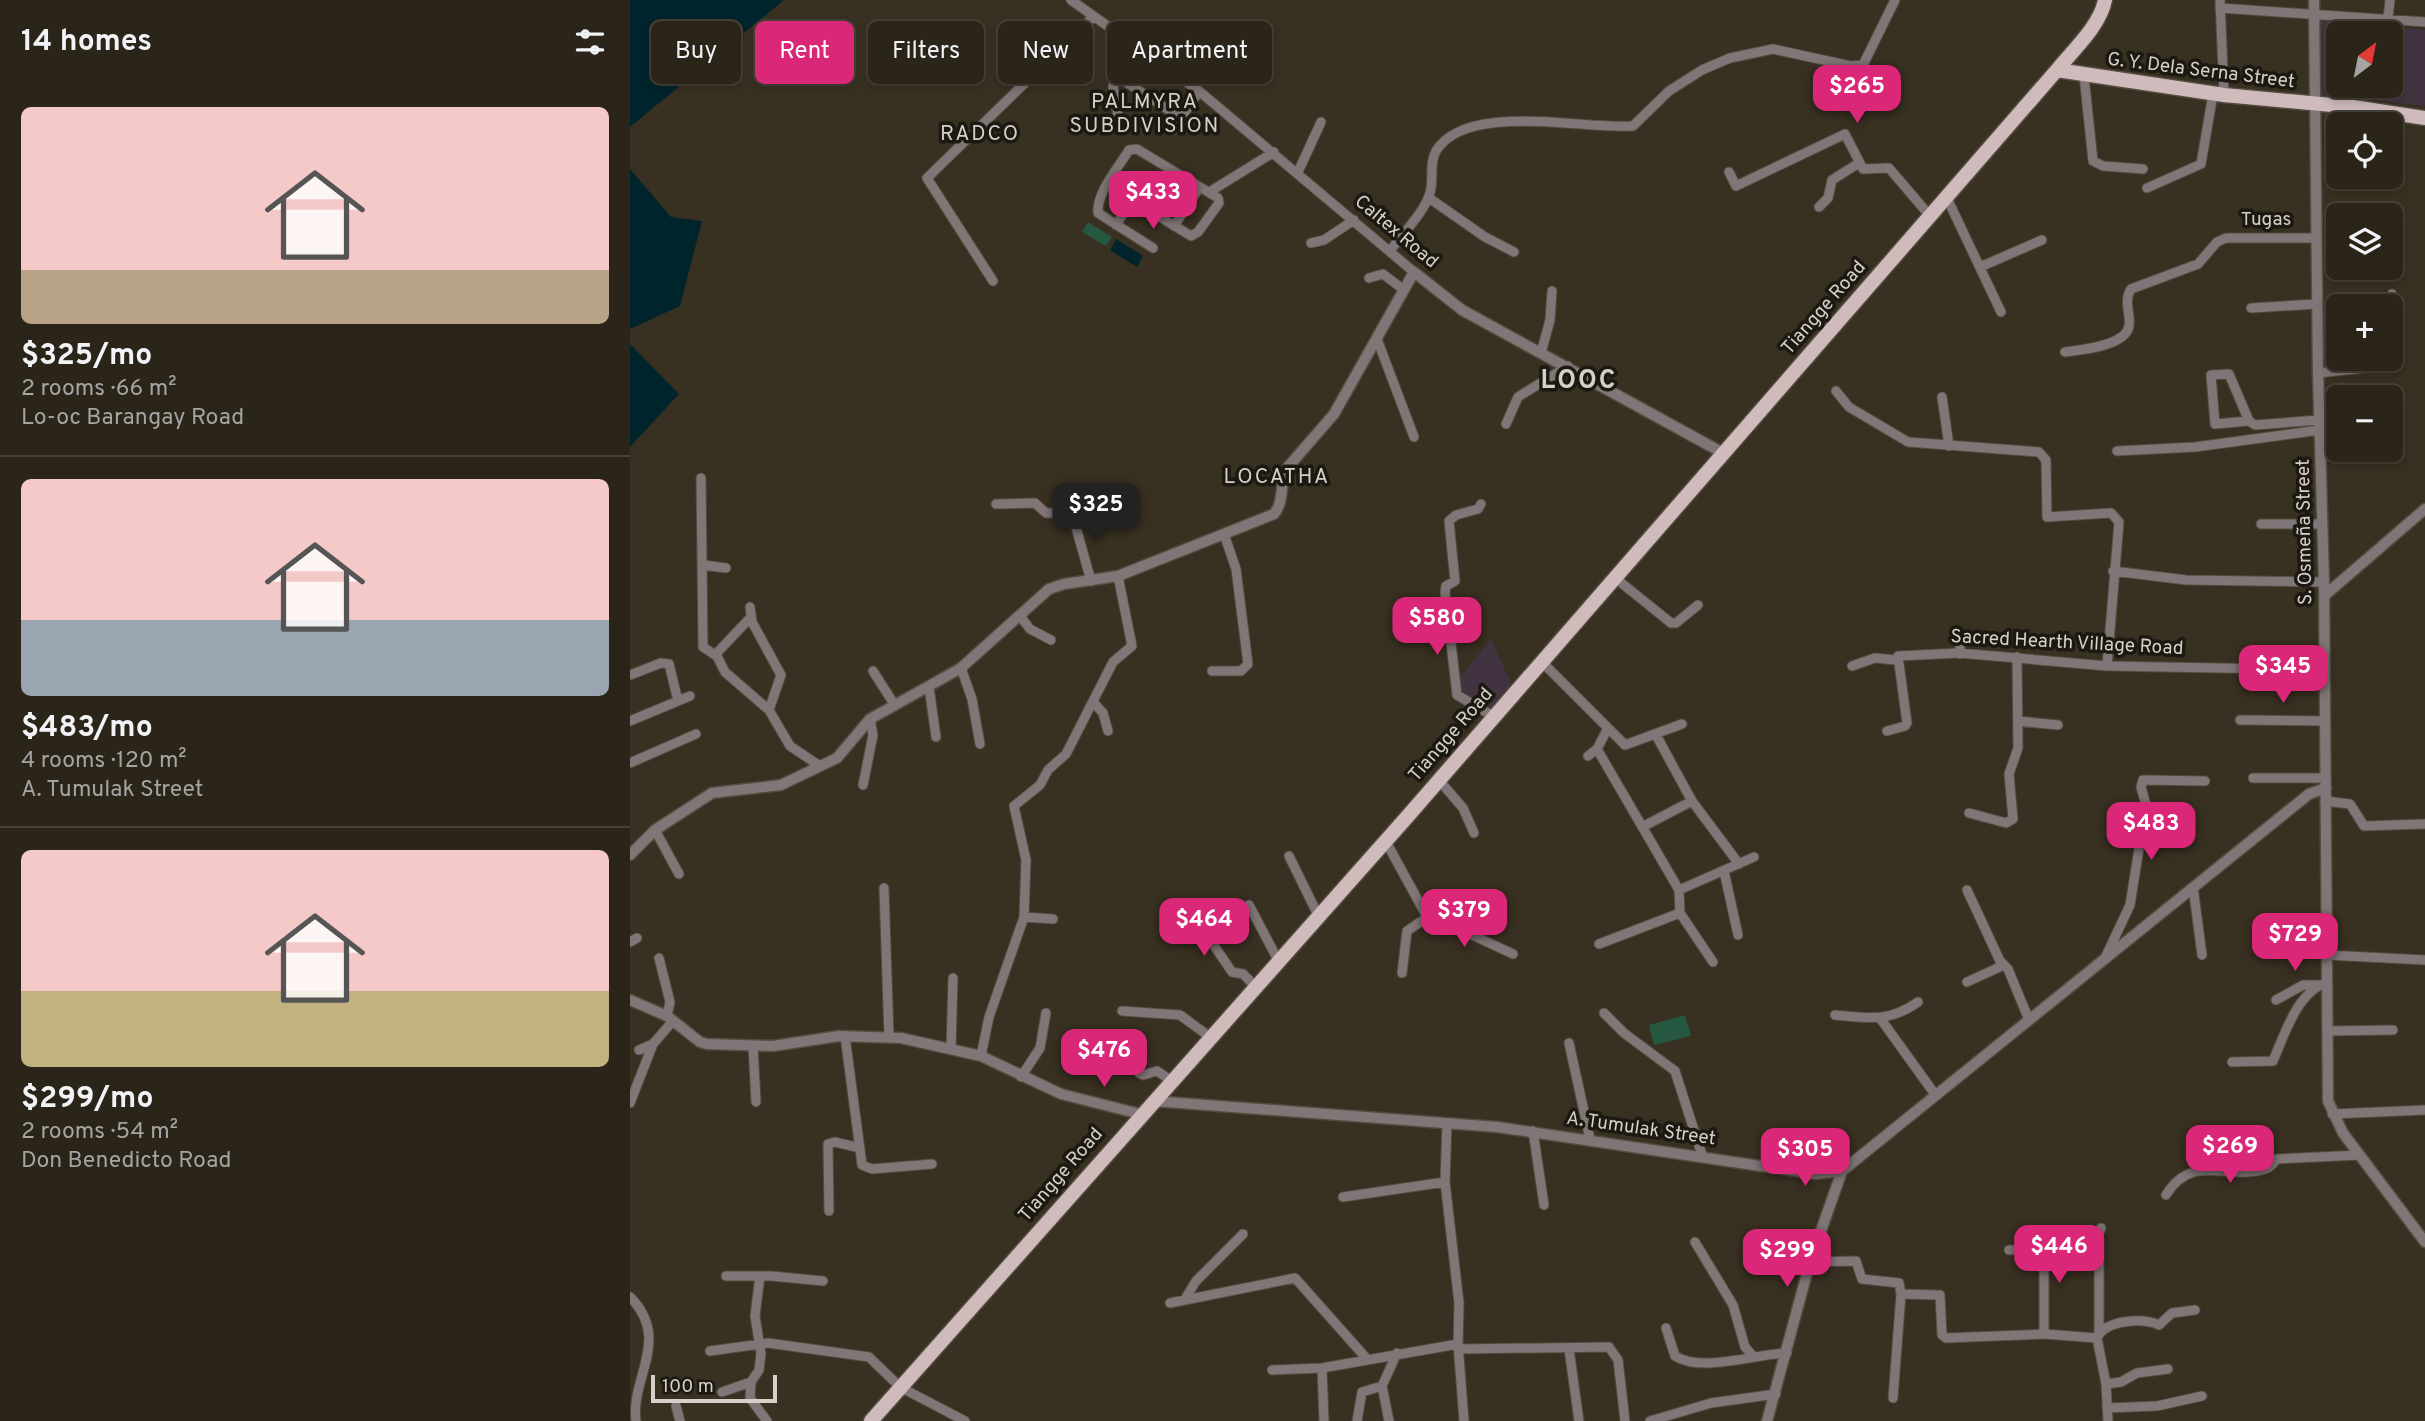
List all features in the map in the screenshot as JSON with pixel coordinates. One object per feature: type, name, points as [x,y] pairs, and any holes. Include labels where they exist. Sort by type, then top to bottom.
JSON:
[{"type":"main road","name":"Tiangge Road","points":[[871,1421],[1385,840],[2057,70],[2104,8],[2105,0]]},
{"type":"main road","name":"G. Y. Dela Serna Street","points":[[2057,70],[2218,94],[2425,117]]},
{"type":"street","name":"Caltex Road","points":[[1071,0],[1107,27]]},
{"type":"street","points":[[1390,251],[1429,198],[1435,152],[1444,142],[1467,129],[1527,119],[1633,126],[1669,91],[1702,70],[1756,51],[1773,49],[1851,66],[1863,65],[1895,0]]},
{"type":"street","name":"S. Osmeña Street","points":[[2314,0],[2318,373],[2324,582],[2327,955],[2323,984],[2327,1031],[2327,1093],[2332,1114],[2425,1242]]},
{"type":"street","points":[[2388,18],[2390,0]]},
{"type":"street","points":[[2147,188],[2201,164],[2218,94],[2220,4],[2425,22]]},
{"type":"street","points":[[993,281],[927,177],[1093,17]]},
{"type":"street","points":[[2084,76],[2093,161],[2103,166],[2143,169]]},
{"type":"street","points":[[1114,84],[1112,89],[1120,128]]},
{"type":"street","points":[[1129,84],[1181,118]]},
{"type":"street","name":"Caltex Road","points":[[1189,84],[1462,310],[1723,453]]},
{"type":"street","points":[[1173,130],[1199,91]]},
{"type":"street","points":[[1298,172],[1321,122]]},
{"type":"street","points":[[1729,172],[1736,186],[1845,134],[1859,163],[1866,170],[1889,168],[1930,216]]},
{"type":"street","points":[[1108,185],[1174,226],[1194,235],[1219,202],[1211,191],[1199,188],[1133,149],[1108,185],[1097,208],[1100,216],[1153,248]]},
{"type":"street","points":[[1211,191],[1274,152]]},
{"type":"street","points":[[1819,207],[1829,196],[1832,180],[1859,163]]},
{"type":"street","points":[[1174,226],[1199,188]]},
{"type":"street","points":[[1946,196],[2001,312]]},
{"type":"street","points":[[1429,198],[1485,237],[1514,252]]},
{"type":"street","points":[[1116,225],[1132,200]]},
{"type":"street","points":[[1311,243],[1324,240],[1354,220]]},
{"type":"street","name":"Tugas","points":[[2065,352],[2097,349],[2124,335],[2129,328],[2126,298],[2131,289],[2198,264],[2217,242],[2226,238],[2316,238]]},
{"type":"street","points":[[1980,267],[2042,240]]},
{"type":"street","points":[[631,851],[656,830],[712,793],[781,785],[837,758],[870,719],[961,668],[1057,585],[1118,576],[1276,511],[1288,467],[1334,414],[1414,272]]},
{"type":"street","points":[[1369,278],[1383,274],[1404,290]]},
{"type":"street","points":[[1541,353],[1551,310],[1552,291]]},
{"type":"street","points":[[2251,308],[2317,304]]},
{"type":"street","points":[[1377,339],[1414,437]]},
{"type":"street","points":[[1506,424],[1518,397],[1568,366]]},
{"type":"street","points":[[2318,373],[2336,371]]},
{"type":"street","points":[[2249,421],[2215,424],[2211,375],[2229,374],[2249,421],[2255,425],[2320,425]]},
{"type":"street","points":[[1836,391],[1849,407],[1898,437],[1919,444],[2039,452],[2046,460],[2047,517],[2111,513],[2116,517],[2119,522],[2107,666]]},
{"type":"street","points":[[1942,397],[1949,446]]},
{"type":"street","points":[[2117,451],[2195,447],[2320,425]]},
{"type":"street","points":[[701,478],[704,565],[702,643],[705,650],[715,655],[725,672],[769,710],[790,747],[820,766]]},
{"type":"street","points":[[996,504],[1035,503],[1046,513],[1072,513],[1091,582]]},
{"type":"street","points":[[1481,504],[1479,509],[1456,515],[1449,521],[1455,581],[1446,586],[1445,592],[1457,695],[1493,716]]},
{"type":"street","points":[[2324,596],[2425,509]]},
{"type":"street","points":[[2260,524],[2322,524]]},
{"type":"street","points":[[1212,671],[1241,670],[1248,664],[1236,569],[1224,534]]},
{"type":"street","points":[[704,565],[726,568]]},
{"type":"street","points":[[2113,571],[2186,580],[2324,582]]},
{"type":"street","points":[[981,1056],[989,1017],[1024,917],[1026,860],[1014,806],[1040,785],[1048,770],[1066,754],[1113,662],[1132,646],[1118,576]]},
{"type":"street","points":[[1614,578],[1674,624],[1698,605]]},
{"type":"street","points":[[750,607],[750,618],[781,675],[769,710]]},
{"type":"street","points":[[1020,616],[1030,629],[1051,640]]},
{"type":"street","points":[[715,655],[750,618]]},
{"type":"street","points":[[1960,634],[1960,654]]},
{"type":"street","name":"Sacred Hearth Village Road","points":[[1852,666],[1875,658],[1896,660],[1902,656],[1960,654],[2107,666],[2325,670]]},
{"type":"street","points":[[1969,813],[2011,822],[2009,774],[2018,748],[2017,657]]},
{"type":"street","points":[[1887,731],[1907,723],[1896,660]]},
{"type":"street","points":[[1541,661],[1628,746],[1682,723]]},
{"type":"street","points":[[630,676],[661,663],[669,664],[678,701]]},
{"type":"street","points":[[961,668],[972,699],[980,744]]},
{"type":"street","points":[[873,671],[894,704]]},
{"type":"street","points":[[929,687],[936,737]]},
{"type":"street","points":[[630,721],[690,696]]},
{"type":"street","points":[[1094,703],[1102,713],[1108,732]]},
{"type":"street","points":[[863,785],[873,735],[870,719]]},
{"type":"street","points":[[2240,720],[2325,721]]},
{"type":"street","points":[[2018,721],[2058,725]]},
{"type":"street","points":[[1588,756],[1597,749],[1608,728]]},
{"type":"street","points":[[630,763],[696,734]]},
{"type":"street","points":[[1656,735],[1692,801],[1739,864]]},
{"type":"street","points":[[1597,749],[1679,890],[1679,914],[1713,962]]},
{"type":"street","points":[[1438,779],[1463,808],[1474,833]]},
{"type":"street","points":[[2253,779],[2326,783]]},
{"type":"street","points":[[2101,964],[2128,915],[2145,816],[2146,805],[2141,787],[2143,780],[2205,781]]},
{"type":"street","points":[[1767,1421],[1810,1262],[1842,1171],[1934,1093],[2101,964],[2193,887],[2326,783]]},
{"type":"street","points":[[1644,826],[1692,801]]},
{"type":"street","points":[[2325,801],[2350,804],[2364,826],[2425,824]]},
{"type":"street","points":[[656,830],[679,874]]},
{"type":"street","points":[[1385,840],[1429,916],[1513,954]]},
{"type":"street","points":[[1289,856],[1318,915]]},
{"type":"street","points":[[1679,890],[1754,857]]},
{"type":"street","points":[[1724,871],[1738,934]]},
{"type":"street","points":[[2193,887],[2202,955]]},
{"type":"street","points":[[884,888],[890,979],[889,1037]]},
{"type":"street","points":[[1967,890],[2029,1020]]},
{"type":"street","points":[[1249,905],[1278,961]]},
{"type":"street","points":[[1181,912],[1187,925],[1211,941],[1232,972],[1243,974],[1255,986]]},
{"type":"street","points":[[1599,944],[1679,914]]},
{"type":"street","points":[[1402,973],[1407,931],[1429,916]]},
{"type":"street","points":[[1024,917],[1054,919]]},
{"type":"street","points":[[2327,955],[2425,960]]},
{"type":"street","points":[[630,1103],[653,1044],[669,1019],[670,1002],[659,958]]},
{"type":"street","points":[[1967,982],[2004,965]]},
{"type":"street","points":[[951,1049],[953,978]]},
{"type":"street","points":[[2276,1000],[2304,985],[2323,984]]},
{"type":"street","points":[[2232,1062],[2273,1060],[2293,1016],[2323,984]]},
{"type":"street","points":[[630,1000],[669,1019],[700,1042],[753,1046],[845,1036],[889,1037],[981,1056],[1061,1094],[1140,1114]]},
{"type":"street","points":[[1835,1015],[1880,1018],[1899,1015],[1918,1002]]},
{"type":"street","points":[[1122,1011],[1180,1015],[1210,1037]]},
{"type":"street","points":[[1021,1077],[1040,1048],[1046,1013]]},
{"type":"street","points":[[1604,1013],[1623,1033],[1675,1072],[1702,1155]]},
{"type":"street","points":[[1880,1018],[1934,1093]]},
{"type":"street","points":[[2327,1031],[2393,1030]]},
{"type":"street","points":[[845,1036],[862,1166],[872,1169],[932,1164]]},
{"type":"street","points":[[1569,1043],[1590,1139]]},
{"type":"street","points":[[639,1050],[653,1044]]},
{"type":"street","points":[[753,1046],[756,1102]]},
{"type":"street","points":[[1101,1049],[1134,1048],[1139,1073],[1143,1075],[1157,1072],[1172,1080]]},
{"type":"street","name":"A. Tumulak Street","points":[[1153,1101],[1533,1131],[1815,1174],[1842,1171]]},
{"type":"street","points":[[2332,1114],[2425,1110]]},
{"type":"street","points":[[1447,1123],[1445,1182],[1459,1303],[1458,1346],[1464,1421]]},
{"type":"street","points":[[1533,1131],[1544,1205]]},
{"type":"street","points":[[830,1211],[828,1144],[835,1142],[860,1148]]},
{"type":"street","points":[[2166,1195],[2175,1181],[2190,1173],[2226,1170],[2246,1173],[2269,1168],[2277,1159],[2360,1156]]},
{"type":"street","points":[[1343,1197],[1445,1182]]},
{"type":"street","points":[[2101,1228],[2094,1245],[2099,1260],[2098,1336],[2106,1384],[2108,1421]]},
{"type":"street","points":[[1185,1299],[1196,1281],[1243,1234]]},
{"type":"street","points":[[2044,1237],[2044,1335]]},
{"type":"street","points":[[1695,1242],[1733,1305],[1745,1347],[1752,1355]]},
{"type":"street","points":[[2009,1251],[2045,1249]]},
{"type":"street","points":[[1810,1262],[1856,1262],[1860,1279],[1899,1283],[1901,1294],[1894,1398]]},
{"type":"street","points":[[726,1276],[823,1281]]},
{"type":"street","points":[[760,1276],[755,1317],[760,1343],[759,1370],[751,1382],[750,1398],[767,1421]]},
{"type":"street","points":[[1170,1303],[1295,1278],[1367,1359]]},
{"type":"street","points":[[1901,1294],[1942,1297],[1942,1335],[1946,1338],[2098,1336],[2138,1319],[2159,1325],[2172,1313],[2195,1310]]},
{"type":"street","points":[[630,1297],[641,1312],[648,1332],[633,1379],[632,1414],[636,1421]]},
{"type":"street","points":[[1666,1328],[1675,1356],[1689,1363],[1726,1362],[1752,1355],[1787,1353]]},
{"type":"street","points":[[710,1351],[760,1343],[869,1357],[900,1387],[965,1421]]},
{"type":"street","points":[[1272,1370],[1322,1368],[1397,1353],[1458,1346],[1569,1349],[1603,1346],[1613,1350],[1618,1360],[1625,1421]]},
{"type":"street","points":[[1569,1349],[1579,1421]]},
{"type":"street","points":[[1389,1421],[1382,1386],[1397,1353]]},
{"type":"street","points":[[1322,1368],[1324,1421]]},
{"type":"street","points":[[2106,1384],[2121,1382],[2137,1373],[2168,1369]]},
{"type":"street","points":[[722,1392],[751,1382]]},
{"type":"street","points":[[1357,1421],[1362,1392],[1382,1386]]},
{"type":"street","points":[[1650,1421],[1711,1403],[1776,1394]]},
{"type":"street","points":[[2107,1408],[2157,1406],[2202,1396]]},
{"type":"street","points":[[677,1406],[680,1421]]},
{"type":"shaded area","points":[[2320,19],[2339,21],[2326,21],[2326,95],[2320,94]]},
{"type":"shaded area","points":[[2403,28],[2425,30],[2425,106],[2355,98],[2403,98]]},
{"type":"shaded area","points":[[1491,639],[1512,685],[1489,711],[1458,695],[1457,681]]},
{"type":"green space","points":[[1088,222],[1112,237],[1106,246],[1082,232]]},
{"type":"green space","points":[[1685,1015],[1691,1036],[1654,1045],[1649,1025]]},
{"type":"water","points":[[630,0],[784,0],[755,21],[741,35],[741,21],[651,21],[651,84],[682,84],[630,127]]},
{"type":"water","points":[[630,169],[671,217],[702,221],[680,306],[630,329]]},
{"type":"water","points":[[1116,239],[1143,256],[1137,267],[1110,250]]},
{"type":"water","points":[[630,344],[679,394],[630,447]]},
{"type":"district","name":"PALMYRA SUBDIVISION","points":[[1145,114]]},
{"type":"district","name":"RADCO","points":[[980,134]]},
{"type":"district","name":"LOOC","points":[[1579,381]]},
{"type":"district","name":"LOCATHA","points":[[1277,477]]}]
